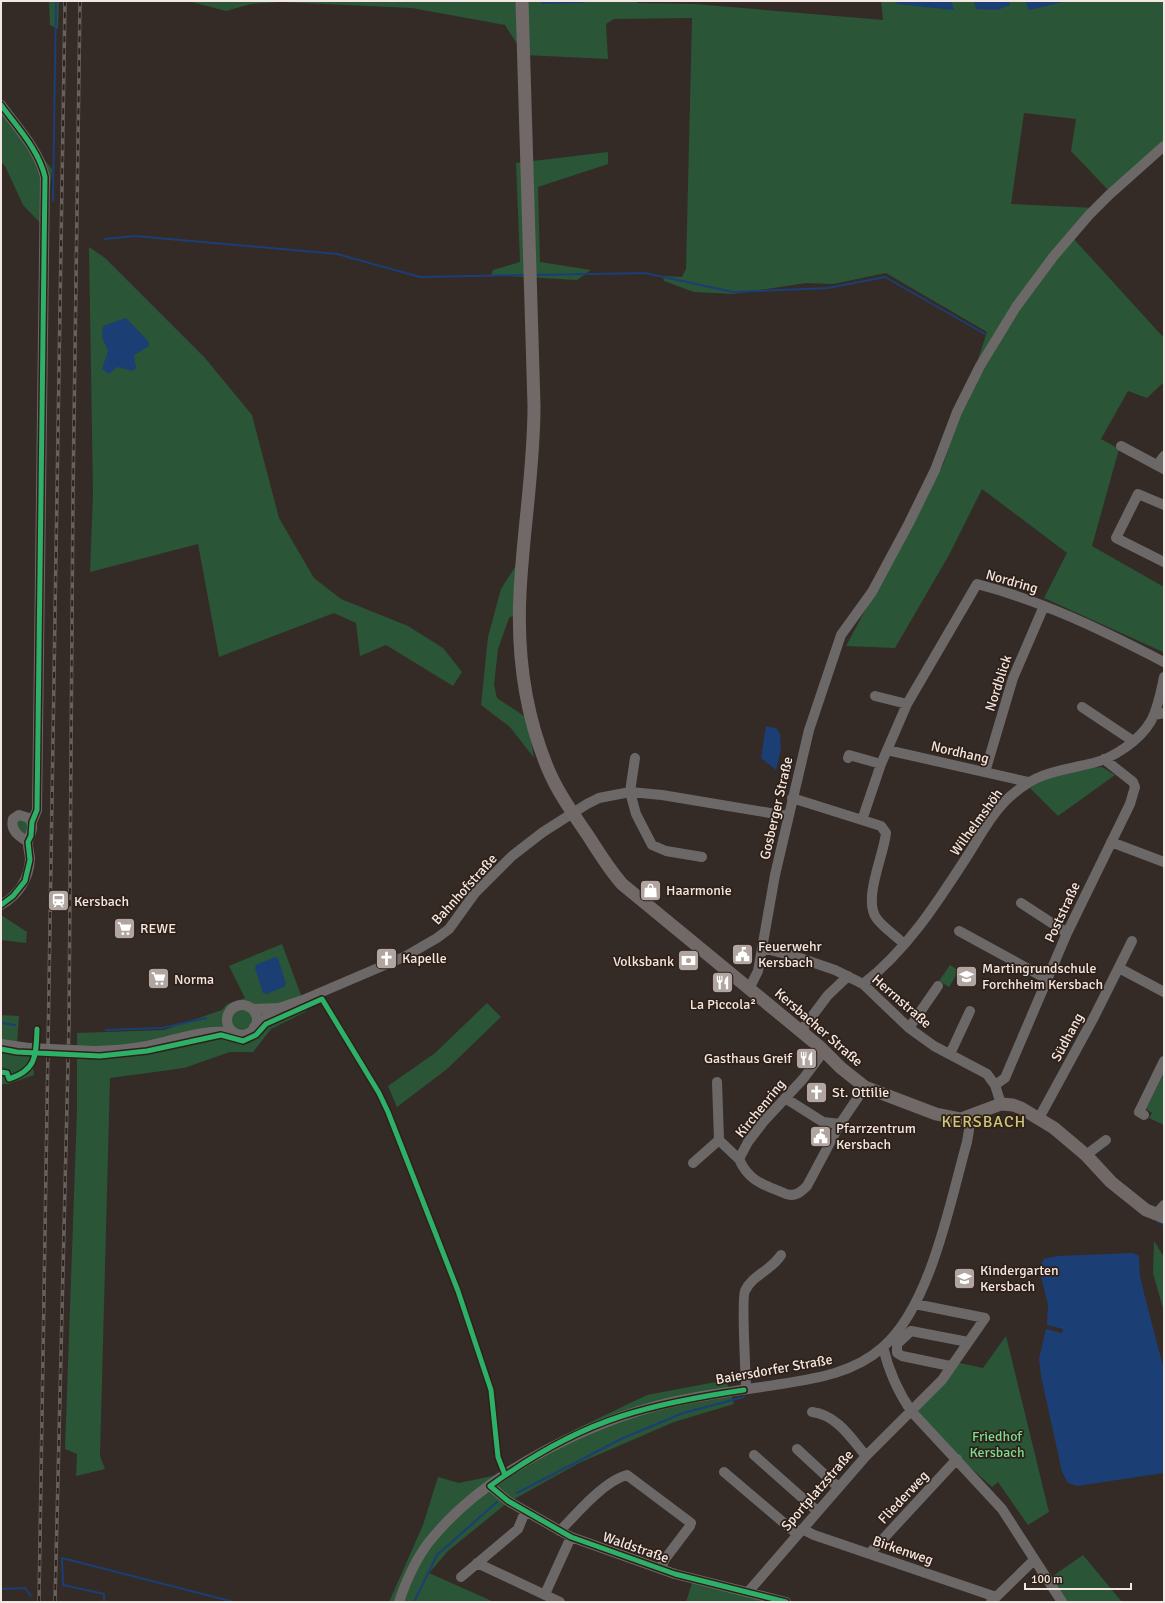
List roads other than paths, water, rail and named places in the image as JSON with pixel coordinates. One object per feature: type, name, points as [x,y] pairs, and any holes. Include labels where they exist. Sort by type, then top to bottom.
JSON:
[{"type":"main road","name":"Kersbacher Straße","points":[[522,1],[534,406],[533,468],[520,593],[520,638],[526,694],[536,734],[548,770],[604,862],[622,884],[801,1031],[841,1068],[865,1087],[936,1114],[961,1119],[968,1118],[1001,1104]]},
{"type":"main road","points":[[1001,1104],[1014,1105],[1039,1118],[1086,1155],[1111,1182],[1146,1210],[1161,1212]]},
{"type":"street","points":[[1,105],[32,148],[43,166],[45,177],[37,810],[32,822],[31,836],[28,842],[30,860],[25,881],[13,896],[1,905]]},
{"type":"street","name":"Gosberger Straße","points":[[749,989],[758,971],[775,875],[809,730],[841,635],[872,592],[909,524],[935,470],[957,412],[980,366],[1016,307],[1053,258],[1089,215],[1164,146]]},
{"type":"street","points":[[1121,446],[1161,467],[1164,456]]},
{"type":"street","points":[[1164,505],[1138,494],[1116,538],[1164,562]]},
{"type":"street","name":"Nordring","points":[[862,820],[881,764],[907,704],[977,584],[1005,591],[1079,619],[1164,662]]},
{"type":"street","name":"Nordblick","points":[[985,772],[1013,678],[1044,606]]},
{"type":"street","points":[[1164,677],[1154,715],[1164,713]]},
{"type":"street","points":[[875,696],[907,704]]},
{"type":"street","points":[[1082,707],[1133,741]]},
{"type":"street","name":"Wilhelmshöh","points":[[863,984],[881,971],[935,907],[996,814],[1011,796],[1028,782],[1045,774],[1104,759],[1133,741],[1150,722],[1154,715]]},
{"type":"street","name":"Nordhang","points":[[887,750],[1028,782]]},
{"type":"street","points":[[848,758],[849,755],[881,764]]},
{"type":"street","points":[[635,758],[630,792],[636,814],[652,845],[666,851],[702,857]]},
{"type":"street","name":"Poststraße","points":[[995,1085],[1005,1078],[1067,933],[1130,804],[1135,787],[1130,778],[1104,759]]},
{"type":"street","name":"Bahnhofstraße","points":[[279,1008],[406,956],[437,938],[449,929],[475,893],[512,856],[543,832],[576,817],[587,804],[599,798],[630,792],[662,795],[788,816]]},
{"type":"street","points":[[792,798],[881,826],[886,833],[873,891],[872,908],[876,919],[904,944]]},
{"type":"street","points":[[28,842],[14,832],[12,823],[13,819],[19,815],[29,818],[32,822]]},
{"type":"street","points":[[1111,842],[1164,862]]},
{"type":"street","points":[[1020,903],[1067,933]]},
{"type":"street","points":[[959,931],[1047,979]]},
{"type":"street","name":"Südhang","points":[[1039,1118],[1132,941]]},
{"type":"street","name":"Herrnstraße","points":[[763,948],[794,956],[848,976],[863,984],[910,1028],[934,1046],[987,1074],[995,1085],[1001,1104]]},
{"type":"street","points":[[1119,968],[1164,992]]},
{"type":"street","points":[[801,1031],[828,995],[848,976]]},
{"type":"street","points":[[910,1028],[938,986]]},
{"type":"street","points":[[235,1033],[228,1026],[228,1016],[231,1009],[245,1005],[252,1009],[279,1008]]},
{"type":"street","points":[[1,1044],[29,1048],[94,1051],[146,1046],[201,1032],[223,1031],[248,1033],[279,1008]]},
{"type":"street","points":[[252,1009],[256,1018],[254,1027]]},
{"type":"street","points":[[950,1054],[970,1010]]},
{"type":"street","points":[[201,1032],[228,1016]]},
{"type":"street","name":"Kirchenring","points":[[824,1051],[803,1079],[764,1121],[748,1142],[739,1159],[744,1170],[758,1182],[790,1196],[800,1193],[807,1186],[840,1124],[865,1087]]},
{"type":"street","points":[[1144,1115],[1139,1112],[1164,1061]]},
{"type":"street","points":[[717,1082],[720,1140],[739,1159]]},
{"type":"street","points":[[785,1098],[823,1122],[840,1124]]},
{"type":"street","name":"Baiersdorfer Straße","points":[[399,1602],[418,1559],[428,1543],[454,1514],[505,1476],[568,1439],[621,1416],[689,1398],[831,1375],[866,1359],[883,1347],[903,1324],[915,1304],[944,1226],[967,1142],[969,1130],[968,1118]]},
{"type":"street","points":[[693,1163],[720,1140]]},
{"type":"street","points":[[1086,1155],[1106,1140]]},
{"type":"street","points":[[746,1389],[744,1293],[753,1279],[765,1272],[776,1262],[780,1255]]},
{"type":"street","name":"Sportplatzstraße","points":[[748,1592],[799,1531],[866,1456],[912,1412],[942,1380],[950,1366],[985,1318],[915,1304]]},
{"type":"street","points":[[950,1366],[902,1356],[897,1353],[897,1344],[911,1331],[968,1342]]},
{"type":"street","points":[[883,1347],[891,1377],[901,1397],[912,1412],[1002,1509],[1062,1602]]},
{"type":"street","points":[[812,1412],[822,1413],[830,1417],[843,1429],[866,1456]]},
{"type":"street","points":[[797,1450],[838,1487]]},
{"type":"street","points":[[754,1456],[817,1511]]},
{"type":"street","name":"Fliederweg","points":[[870,1553],[957,1459]]},
{"type":"street","points":[[724,1472],[799,1531]]},
{"type":"street","points":[[560,1531],[591,1499],[615,1480],[627,1475],[691,1523],[665,1559],[661,1568]]},
{"type":"street","name":"Waldstraße","points":[[490,1486],[508,1501],[525,1512],[571,1538],[675,1574],[786,1602]]},
{"type":"street","points":[[461,1577],[518,1529],[525,1512]]},
{"type":"street","name":"Birkenweg","points":[[799,1531],[870,1553],[993,1599]]},
{"type":"street","points":[[545,1594],[571,1538]]},
{"type":"street","points":[[993,1599],[1034,1560]]},
{"type":"street","points":[[477,1563],[560,1602]]},
{"type":"water","points":[[539,1],[585,1],[584,3],[543,4]]},
{"type":"water","points":[[896,1],[951,1],[954,10],[896,4]]},
{"type":"water","points":[[974,1],[1009,1],[1010,5],[997,10],[976,9]]},
{"type":"water","points":[[1025,1],[1063,1],[1063,2],[1029,10]]},
{"type":"water","points":[[126,318],[149,342],[149,346],[134,355],[136,368],[133,371],[117,367],[109,374],[102,369],[108,351],[102,337],[103,326]]},
{"type":"water","points":[[766,726],[778,729],[778,732],[780,733],[781,749],[776,770],[761,758]]},
{"type":"water","points":[[275,957],[278,958],[286,984],[284,987],[266,994],[263,993],[255,968],[256,965]]},
{"type":"water","points":[[1133,1253],[1139,1256],[1140,1276],[1164,1370],[1164,1473],[1077,1486],[1068,1483],[1062,1472],[1041,1376],[1039,1359],[1046,1329],[1062,1333],[1063,1329],[1047,1325],[1048,1305],[1039,1268],[1044,1259],[1057,1256]]},
{"type":"waterway","points":[[53,201],[56,1]]},
{"type":"waterway","points":[[105,239],[135,236],[337,254],[420,277],[524,275]]},
{"type":"waterway","points":[[537,275],[645,273],[733,292],[828,288],[885,277],[985,334]]},
{"type":"waterway","points":[[106,1030],[162,1028],[206,1018]]},
{"type":"waterway","points":[[1,1023],[15,1025]]},
{"type":"waterway","points":[[1157,1221],[1164,1224]]},
{"type":"waterway","points":[[517,1493],[621,1439],[683,1413],[744,1397]]},
{"type":"waterway","points":[[414,1602],[437,1555],[497,1502]]},
{"type":"waterway","points":[[104,1602],[104,1594],[63,1585],[62,1558],[234,1602]]},
{"type":"waterway","points":[[1,1589],[25,1588],[31,1596]]},
{"type":"railway","points":[[39,1602],[65,1]]},
{"type":"railway","points":[[55,1602],[69,1022],[73,493],[80,1]]},
{"type":"place","name":"Haarmonie","points":[[650,890]]},
{"type":"place","name":"Kersbach","points":[[59,901]]},
{"type":"place","name":"REWE","points":[[125,928]]},
{"type":"place","name":"Feuerwehr Kersbach","points":[[742,954]]},
{"type":"place","name":"Kapelle","points":[[386,958]]},
{"type":"place","name":"Volksbank","points":[[689,961]]},
{"type":"place","name":"Martingrundschule Forchheim Kersbach","points":[[967,976]]},
{"type":"place","name":"Norma","points":[[158,979]]},
{"type":"place","name":"La Piccola²","points":[[723,982]]},
{"type":"place","name":"Gasthaus Greif","points":[[807,1058]]},
{"type":"place","name":"St. Ottilie","points":[[817,1092]]},
{"type":"place","name":"Pfarrzentrum Kersbach","points":[[820,1136]]},
{"type":"place","name":"Kindergarten Kersbach","points":[[964,1278]]},
{"type":"district","name":"KERSBACH","points":[[984,1121]]},
{"type":"park label","name":"Friedhof Kersbach","points":[[997,1444]]}]
